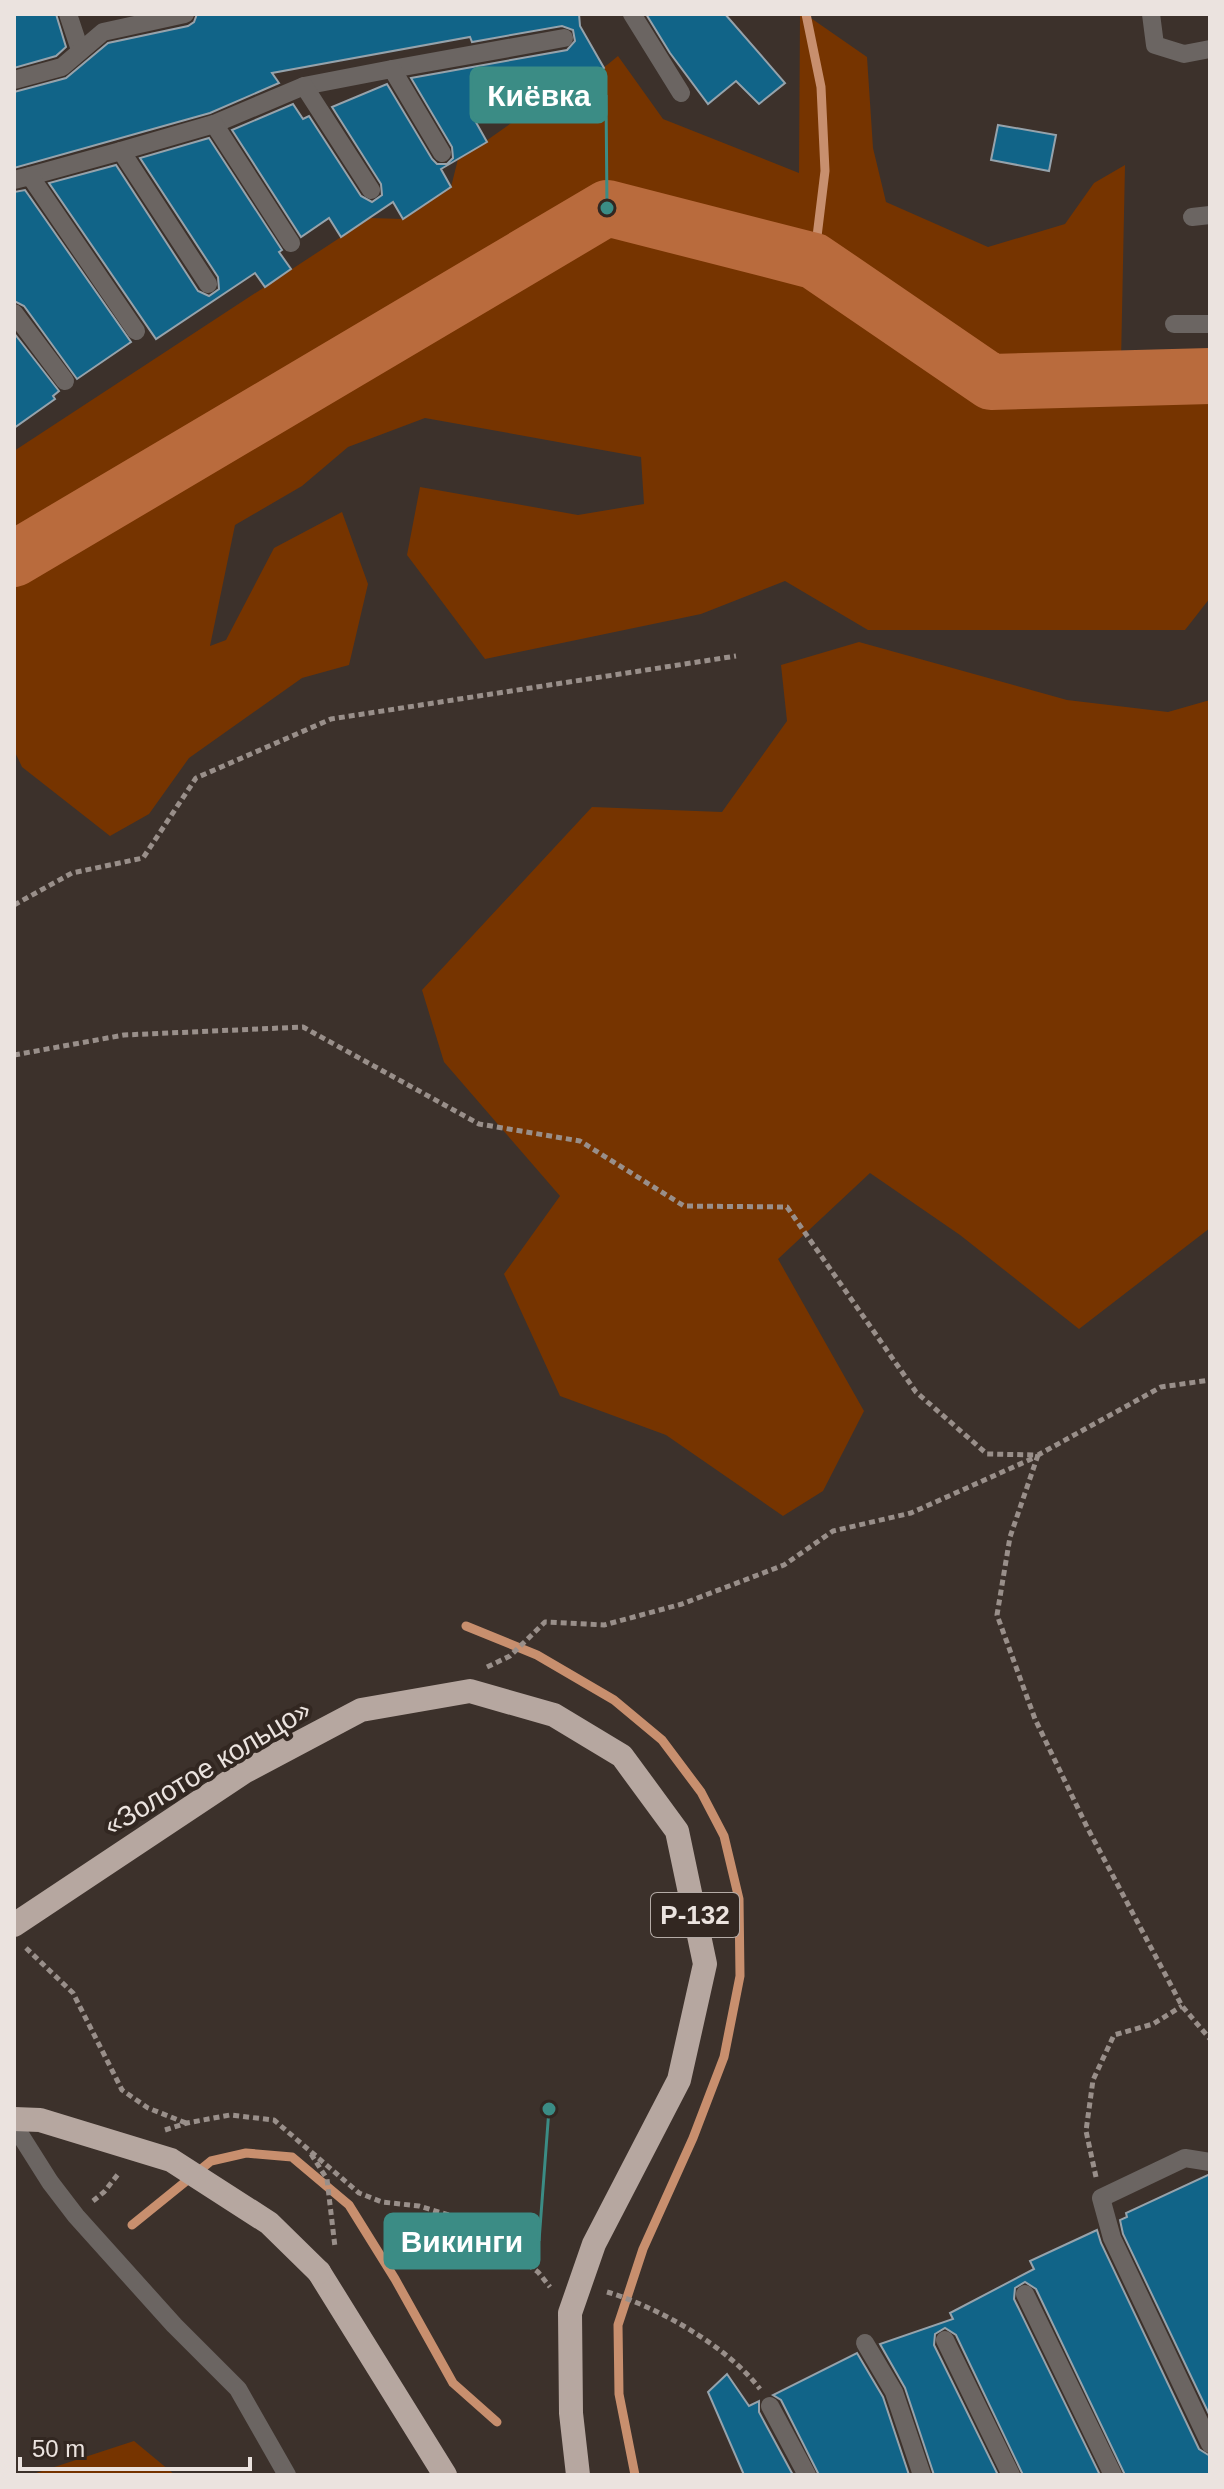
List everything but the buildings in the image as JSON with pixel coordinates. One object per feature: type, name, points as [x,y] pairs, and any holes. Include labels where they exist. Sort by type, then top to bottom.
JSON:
[{"type":"highway","name":"«Золотое кольцо»","points":[[18,1935],[244,1772],[361,1710],[470,1691],[554,1715],[622,1756],[677,1831],[705,1964],[679,2080],[594,2244],[570,2313],[571,2413],[578,2475]]},
{"type":"highway","points":[[14,2122],[40,2120],[171,2160],[328,2264],[445,2475]]},
{"type":"lane","points":[[68,14],[80,50]]},
{"type":"lane","points":[[632,14],[681,93]]},
{"type":"lane","points":[[1151,14],[1155,45],[1184,54],[1210,49]]},
{"type":"lane","points":[[14,80],[62,67],[103,32],[172,16]]},
{"type":"lane","points":[[136,331],[22,178],[214,124],[304,86],[564,38]]},
{"type":"lane","points":[[392,69],[442,153]]},
{"type":"lane","points":[[304,86],[371,190]]},
{"type":"lane","points":[[214,124],[291,243]]},
{"type":"lane","points":[[121,151],[208,284]]},
{"type":"lane","points":[[14,313],[65,381]]},
{"type":"lane","points":[[1174,324],[1210,324]]},
{"type":"lane","points":[[14,2122],[50,2182],[76,2216],[174,2325],[238,2389],[287,2475]]},
{"type":"lane","points":[[1210,2162],[1185,2158],[1101,2198],[1112,2238],[1210,2444]]},
{"type":"lane","points":[[1025,2294],[1113,2475]]},
{"type":"lane","points":[[945,2340],[1011,2475]]},
{"type":"lane","points":[[865,2343],[894,2392],[922,2475]]},
{"type":"lane","points":[[770,2406],[807,2475]]},
{"type":"path","points":[[14,905],[72,873],[143,858],[196,778],[331,719],[736,656]]},
{"type":"path","points":[[14,1055],[124,1035],[303,1027],[479,1124],[580,1141],[684,1206],[787,1207],[916,1392],[987,1454],[1038,1455]]},
{"type":"path","points":[[493,1675],[480,1671],[510,1656],[545,1622],[604,1625],[682,1604],[784,1565],[833,1531],[911,1513],[1038,1455],[1161,1387],[1210,1380]]},
{"type":"path","points":[[1038,1455],[1010,1537],[997,1615],[1035,1719],[1131,1912],[1182,2006],[1210,2039]]},
{"type":"path","points":[[18,1935],[73,1993],[122,2090],[148,2108],[187,2123],[230,2115],[274,2120],[359,2193],[382,2202],[419,2206],[448,2214],[483,2230],[538,2272],[570,2313]]},
{"type":"path","points":[[1101,2198],[1086,2131],[1093,2080],[1114,2035],[1153,2024],[1182,2006]]},
{"type":"path","points":[[308,2150],[327,2179],[328,2264]]},
{"type":"path","points":[[602,2305],[611,2281]]},
{"type":"path","points":[[607,2292],[654,2310],[710,2345],[758,2386],[770,2406]]},
{"type":"shaded area","points":[[800,14],[805,14],[867,57],[873,148],[886,202],[988,247],[1065,224],[1094,183],[1125,165],[1121,362],[1210,366],[1210,598],[1185,630],[868,630],[785,581],[701,614],[485,659],[407,555],[420,487],[578,515],[644,504],[641,457],[425,418],[348,447],[302,486],[235,525],[210,646],[226,640],[274,548],[342,512],[368,584],[349,665],[302,678],[189,758],[149,814],[110,836],[22,767],[14,750],[14,451],[370,218],[403,219],[451,187],[458,159],[618,56],[663,119],[799,173]]},
{"type":"shaded area","points":[[859,642],[1067,700],[1168,712],[1210,700],[1210,1228],[1079,1329],[960,1235],[870,1173],[778,1259],[864,1411],[823,1491],[783,1516],[666,1435],[560,1396],[504,1274],[560,1196],[444,1062],[422,990],[592,807],[722,812],[787,721],[781,665]]},
{"type":"shaded area","points":[[134,2441],[175,2475],[30,2475]]},
{"type":"waterway","points":[[806,14],[821,87],[825,171],[814,261]]},
{"type":"waterway","points":[[14,559],[607,208],[814,261],[991,382],[1210,376]]},
{"type":"waterway","points":[[466,1626],[537,1655],[614,1700],[662,1740],[701,1792],[724,1836],[739,1899],[740,1976],[724,2057],[693,2138],[643,2249],[618,2325],[619,2394],[635,2475]]},
{"type":"waterway","points":[[132,2225],[211,2161],[246,2153],[292,2157],[349,2205],[453,2383],[497,2422]]},
{"type":"place","name":"Киёвка","points":[[607,208]]},
{"type":"place","name":"Викинги","points":[[549,2109]]}]
